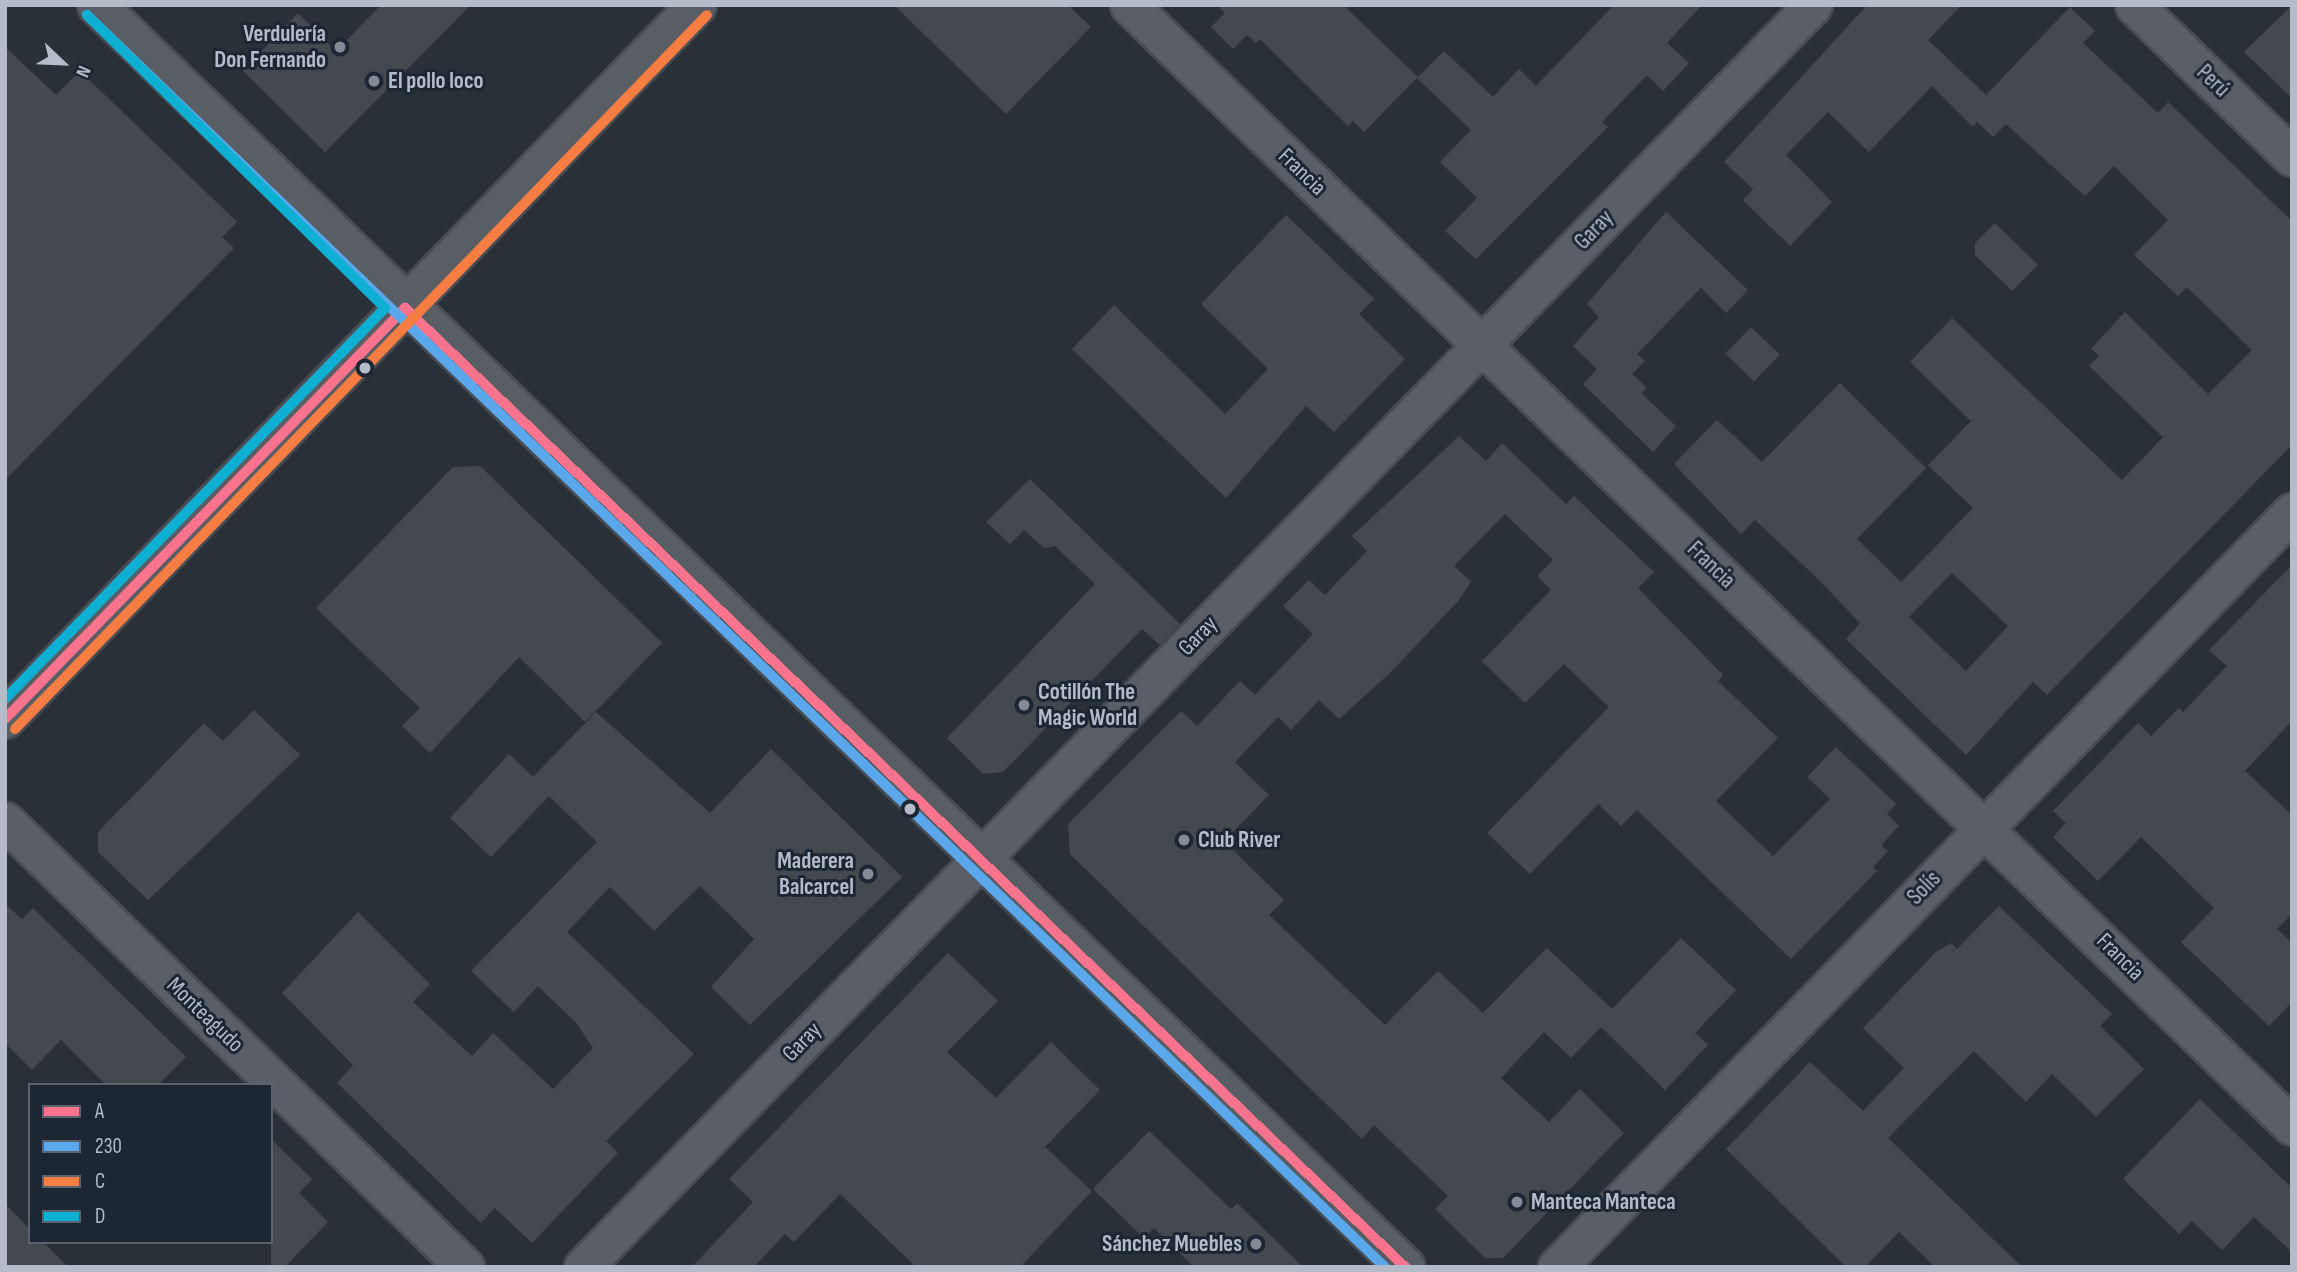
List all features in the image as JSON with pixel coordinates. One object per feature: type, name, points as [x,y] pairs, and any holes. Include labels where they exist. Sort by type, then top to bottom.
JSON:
[{"type":"main road","points":[[97,5],[405,308],[982,856],[1405,1267]]},
{"type":"main road","points":[[5,719],[697,5]]},
{"type":"street","name":"Francia","points":[[1129,5],[1481,346],[1985,825],[2292,1126]]},
{"type":"street","name":"Garay","points":[[583,1267],[1813,5]]},
{"type":"street","name":"Perú","points":[[2134,5],[2292,158]]},
{"type":"street","name":"Solís","points":[[1557,1267],[2292,512]]},
{"type":"street","name":"Monteagudo","points":[[5,821],[465,1267]]},
{"type":"building","points":[[381,5],[471,5],[325,152],[243,71],[298,13],[336,51]]},
{"type":"building","points":[[894,5],[1068,5],[1091,27],[1006,114]]},
{"type":"building","points":[[1217,5],[1343,5],[1418,77],[1364,132],[1353,121],[1348,126],[1260,39],[1256,43],[1247,35],[1233,49],[1211,27],[1225,13]]},
{"type":"building","points":[[1614,5],[1702,5],[1667,43],[1689,63],[1663,91],[1647,75],[1602,122],[1608,127],[1476,259],[1445,231],[1477,198],[1440,162],[1471,130],[1417,78],[1444,51],[1493,97],[1519,69],[1536,86]]},
{"type":"building","points":[[1867,5],[1962,5],[1928,40],[1986,95],[2070,7],[2095,31],[2083,43],[2158,113],[2168,102],[2292,221],[2292,445],[2047,695],[2033,682],[1966,755],[1846,639],[1860,623],[1818,579],[1755,520],[1741,534],[1674,464],[1717,420],[1762,462],[1840,383],[1926,468],[1857,539],[1901,582],[1973,508],[1928,465],[1971,421],[1910,362],[1952,318],[2122,480],[2163,437],[2089,366],[2099,356],[2091,349],[2125,312],[2208,394],[2252,350],[2187,287],[2178,296],[2134,255],[2168,220],[2114,166],[2085,196],[2006,124],[1993,137],[1977,122],[1973,127],[1932,86],[1869,152],[1828,112],[1786,155],[1832,202],[1790,246],[1743,200],[1753,189],[1724,162]],"holes":[[[1952,573],[2008,626],[1966,671],[1909,617]]]},
{"type":"building","points":[[2292,5],[2292,98],[2244,52]]},
{"type":"building","points":[[5,47],[56,95],[80,71],[237,222],[222,237],[234,248],[5,480]]},
{"type":"building","points":[[1666,212],[1748,290],[1726,313],[1701,288],[1637,354],[1645,361],[1632,374],[1647,388],[1641,393],[1676,426],[1653,452],[1583,384],[1597,369],[1573,346],[1599,317],[1587,304]]},
{"type":"building","points":[[1286,215],[1374,299],[1359,314],[1405,359],[1334,432],[1306,406],[1226,498],[1072,349],[1114,305],[1225,414],[1268,369],[1201,304]]},
{"type":"building","points":[[1995,223],[2038,265],[2012,291],[1975,255],[1975,243]]},
{"type":"building","points":[[1751,327],[1780,355],[1754,381],[1725,354]]},
{"type":"building","points":[[1459,436],[1486,461],[1502,443],[1566,504],[1574,496],[1654,572],[1638,588],[1723,675],[1718,681],[1778,738],[1716,801],[1773,856],[1830,799],[1807,777],[1836,747],[1896,804],[1887,814],[1899,826],[1881,845],[1888,851],[1873,867],[1877,871],[1791,959],[1637,810],[1621,826],[1598,804],[1530,874],[1487,833],[1609,707],[1564,664],[1525,703],[1482,661],[1551,590],[1537,576],[1553,560],[1505,514],[1454,566],[1471,582],[1459,600],[1390,673],[1339,719],[1319,700],[1291,730],[1278,717],[1235,762],[1269,795],[1224,841],[1284,900],[1269,915],[1385,1025],[1438,971],[1483,1013],[1547,948],[1612,1009],[1681,938],[1736,990],[1695,1033],[1708,1045],[1665,1090],[1601,1027],[1571,1058],[1544,1032],[1501,1078],[1549,1122],[1580,1089],[1624,1133],[1503,1258],[1485,1258],[1435,1209],[1448,1196],[1374,1125],[1362,1139],[1070,854],[1068,824],[1181,711],[1197,726],[1240,681],[1255,695],[1313,634],[1283,606],[1309,580],[1325,595],[1367,551],[1352,536]]},
{"type":"building","points":[[480,466],[662,643],[585,722],[519,657],[430,753],[402,726],[420,708],[316,608],[453,467]]},
{"type":"building","points":[[1030,479],[1180,624],[1160,645],[1142,629],[1003,772],[983,774],[947,738],[1095,584],[1055,546],[1044,548],[1024,530],[1010,544],[986,522]]},
{"type":"building","points":[[2292,565],[2292,721],[2245,771],[2292,815],[2292,914],[2277,929],[2292,943],[2292,1002],[2269,1026],[2181,942],[2214,908],[2141,837],[2098,881],[2053,837],[2066,823],[2053,811],[2138,723],[2151,736],[2179,708],[2183,712],[2227,666],[2209,650]]},
{"type":"building","points":[[254,710],[300,755],[148,900],[98,852],[98,832],[204,723],[223,741]]},
{"type":"building","points":[[596,712],[710,813],[771,749],[902,877],[750,1025],[711,987],[754,939],[700,886],[654,931],[610,887],[567,932],[694,1054],[606,1141],[618,1153],[532,1243],[495,1208],[481,1223],[337,1083],[353,1065],[282,993],[358,912],[430,984],[413,1002],[472,1056],[493,1033],[553,1089],[593,1048],[577,1024],[538,986],[514,1012],[471,971],[597,842],[549,796],[491,857],[450,818],[509,754],[533,777]]},
{"type":"building","points":[[5,904],[22,919],[33,908],[186,1057],[160,1083],[104,1083],[61,1040],[32,1070],[5,1043]]},
{"type":"building","points":[[1999,906],[2112,1014],[2100,1026],[2144,1069],[2096,1117],[2052,1074],[2026,1102],[1974,1051],[1888,1138],[2022,1267],[1935,1267],[1899,1232],[1865,1267],[1846,1267],[1726,1149],[1810,1062],[1863,1111],[1904,1068],[1863,1028],[1936,952],[1951,943],[1957,949]]},
{"type":"building","points":[[948,953],[998,1001],[947,1052],[996,1098],[1051,1042],[1100,1090],[1045,1147],[1092,1191],[1020,1267],[916,1267],[840,1194],[794,1242],[785,1234],[754,1267],[692,1267],[753,1202],[729,1179]]},
{"type":"building","points":[[2200,1099],[2292,1188],[2292,1252],[2254,1217],[2222,1250],[2192,1221],[2179,1234],[2123,1179]]},
{"type":"building","points":[[1149,1131],[1231,1209],[1237,1203],[1303,1267],[1194,1267],[1154,1228],[1144,1238],[1093,1189]]},
{"type":"building","points":[[273,1141],[312,1179],[299,1193],[328,1222],[285,1267],[271,1267]]},
{"type":"building","points":[[5,1204],[28,1227],[28,1244],[45,1244],[68,1267],[5,1267]]},
{"type":"transit line","name":"230","points":[[87,15],[1385,1267]]},
{"type":"transit line","name":"D","points":[[5,699],[385,308],[87,15]]},
{"type":"transit line","name":"C","points":[[15,729],[707,15]]},
{"type":"transit line","name":"A","points":[[405,308],[1405,1267]]},
{"type":"transit line","name":"A","points":[[5,719],[405,308]]},
{"type":"place","name":"Verdulería Don Fernando","points":[[340,47]]},
{"type":"place","name":"El pollo loco","points":[[374,81]]},
{"type":"place","name":"Cotillón The Magic World","points":[[1024,705]]},
{"type":"place","name":"Club River","points":[[1184,840]]},
{"type":"place","name":"Maderera Balcarcel","points":[[868,874]]},
{"type":"place","name":"Manteca Manteca","points":[[1517,1202]]},
{"type":"place","name":"Sánchez Muebles","points":[[1256,1244]]}]
